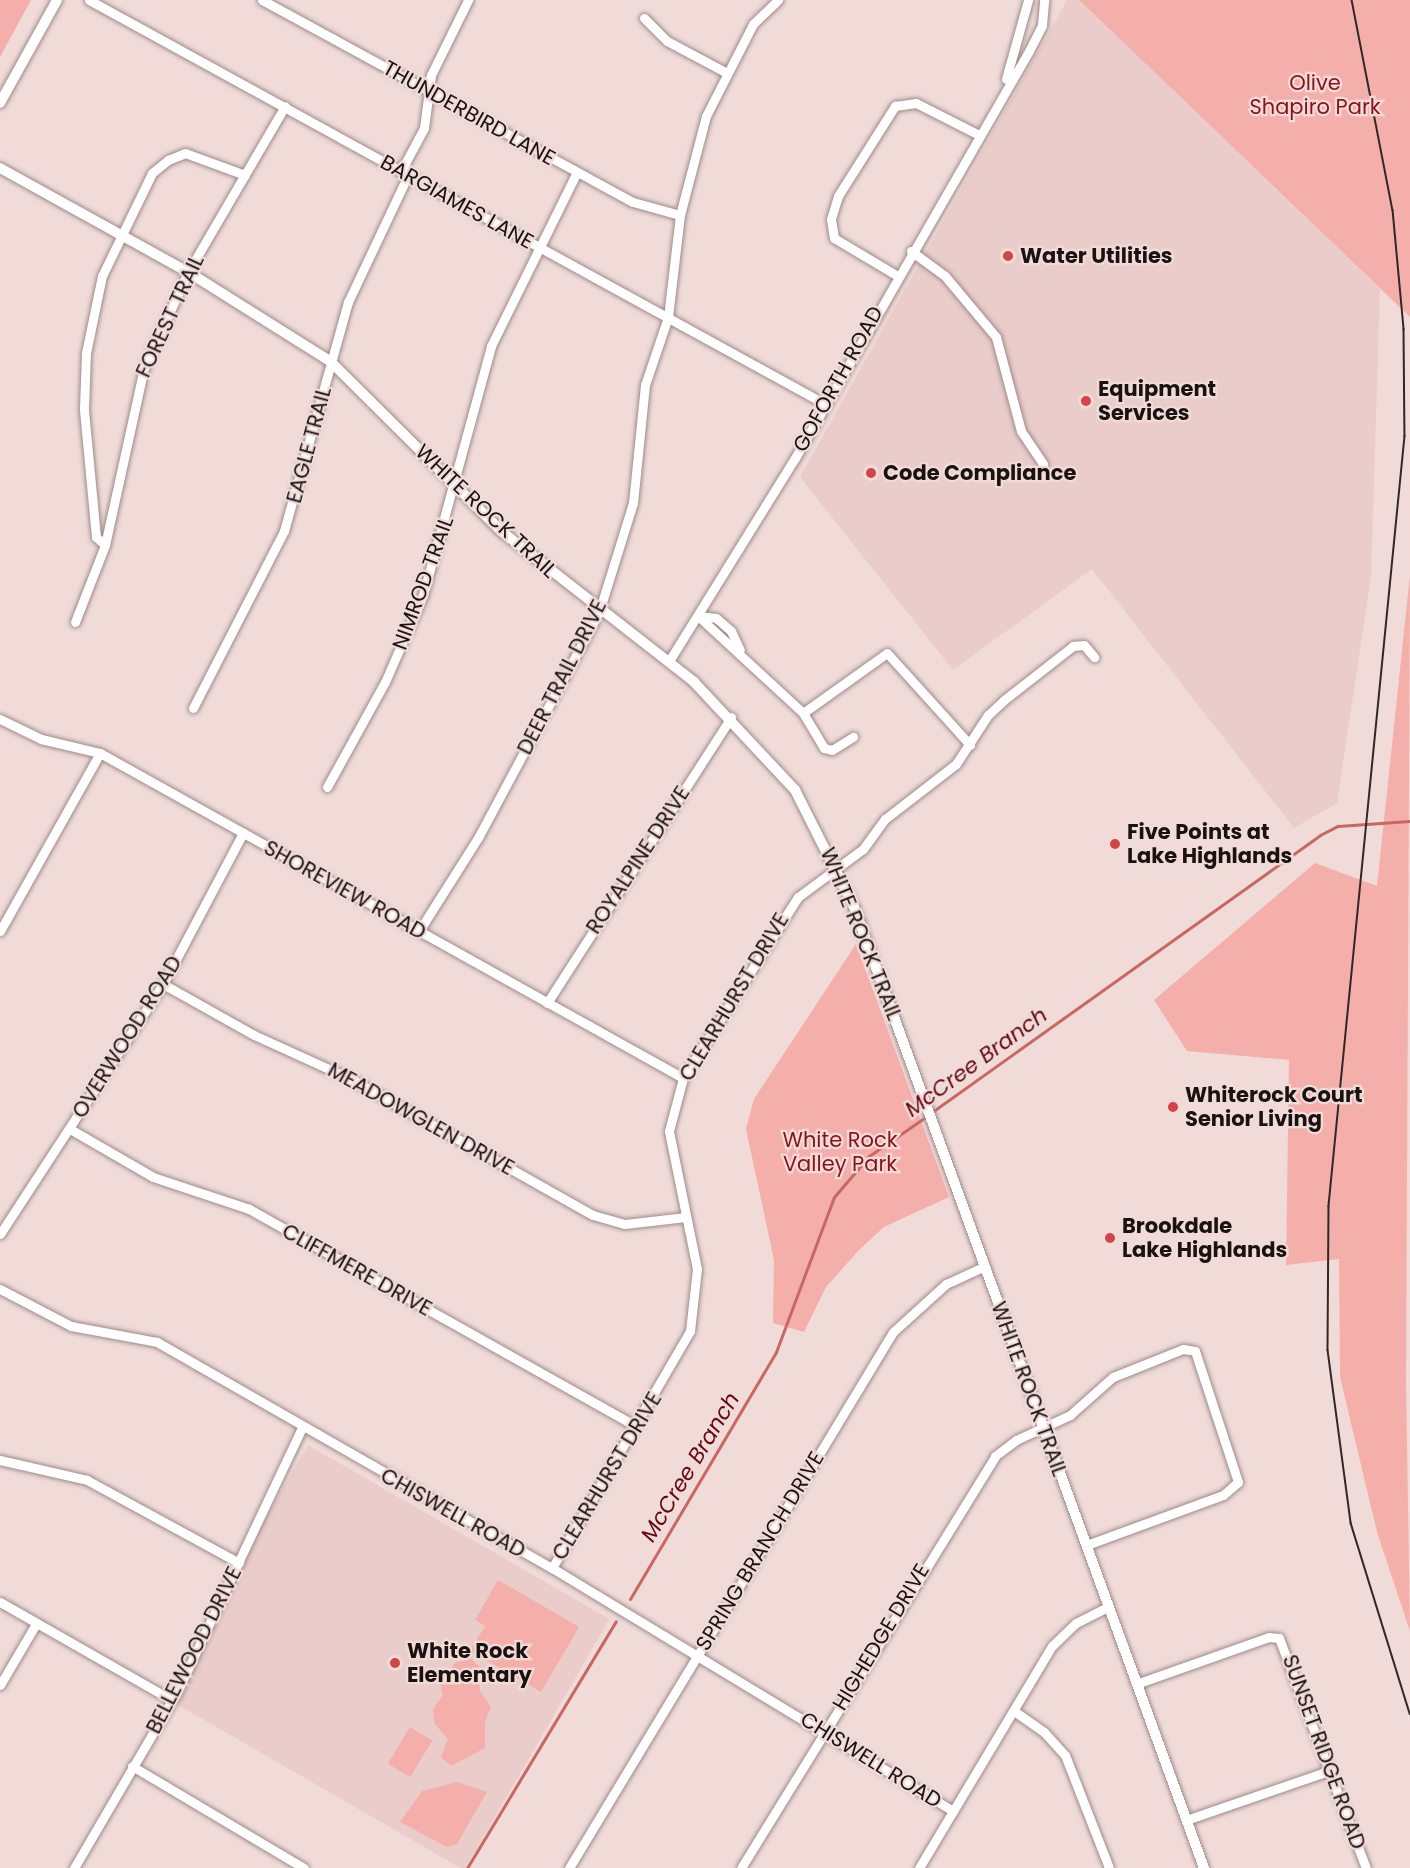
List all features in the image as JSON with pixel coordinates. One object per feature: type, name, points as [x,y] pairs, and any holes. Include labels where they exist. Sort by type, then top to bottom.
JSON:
[{"type":"street","points":[[0,103],[57,0]]},
{"type":"street","name":"BARGIAMES LANE","points":[[89,0],[825,404]]},
{"type":"street","name":"EAGLE TRAIL","points":[[193,708],[284,531],[348,302],[424,128],[431,75],[468,0]]},
{"type":"street","name":"DEER TRAIL DRIVE","points":[[419,931],[479,836],[599,612],[633,503],[645,384],[668,317],[680,215],[725,72],[753,24],[778,0]]},
{"type":"street","name":"GOFORTH ROAD","points":[[1000,93],[1028,0]]},
{"type":"street","name":"GOFORTH ROAD","points":[[669,661],[825,404],[1000,93],[1036,38],[1044,0]]},
{"type":"street","name":"THUNDERBIRD LANE","points":[[268,1],[633,202],[680,215]]},
{"type":"street","points":[[644,18],[667,41],[725,72]]},
{"type":"street","points":[[896,275],[834,238],[831,219],[838,196],[895,106],[916,103],[977,134]]},
{"type":"street","name":"FOREST TRAIL","points":[[75,622],[105,545],[133,402],[188,272],[285,106]]},
{"type":"street","points":[[105,545],[96,537],[84,382],[92,316],[121,234],[152,173],[168,160],[185,153],[245,175]]},
{"type":"street","name":"WHITE ROCK TRAIL","points":[[0,168],[188,272],[330,361],[501,531],[599,612],[669,661],[731,717],[791,784],[838,868],[986,1266],[1204,1868]]},
{"type":"street","name":"NIMROD TRAIL","points":[[327,787],[403,645],[427,584],[491,346],[537,246],[577,172]]},
{"type":"street","points":[[911,251],[945,276],[996,337],[1021,431],[1043,464]]},
{"type":"street","points":[[698,616],[724,625],[740,650],[803,713],[824,748],[832,750],[853,737]]},
{"type":"street","name":"CLEARHURST DRIVE","points":[[552,1568],[679,1355],[695,1309],[697,1269],[669,1131],[683,1078],[788,908],[863,849],[885,819],[956,764],[988,715],[1073,646],[1084,645],[1094,657]]},
{"type":"street","points":[[803,713],[887,653],[970,745]]},
{"type":"street","name":"ROYALPINE DRIVE","points":[[547,1004],[731,717]]},
{"type":"street","name":"SHOREVIEW ROAD","points":[[0,719],[41,739],[99,753],[683,1078]]},
{"type":"street","points":[[0,931],[99,753]]},
{"type":"street","name":"OVERWOOD ROAD","points":[[0,1234],[163,984],[243,833]]},
{"type":"street","name":"MEADOWGLEN DRIVE","points":[[163,984],[254,1035],[353,1080],[593,1215],[625,1224],[686,1217]]},
{"type":"street","name":"CLIFFMERE DRIVE","points":[[70,1129],[153,1177],[249,1209],[636,1426]]},
{"type":"street","name":"SPRING BRANCH DRIVE","points":[[568,1868],[893,1332],[946,1284],[986,1266]]},
{"type":"street","name":"CHISWELL ROAD","points":[[0,1290],[71,1326],[157,1342],[698,1654],[953,1811]]},
{"type":"street","name":"HIGHEDGE DRIVE","points":[[741,1868],[981,1472],[1016,1440],[1070,1415],[1122,1373],[1183,1349],[1195,1351],[1202,1360],[1214,1420],[1237,1471],[1233,1490],[1086,1545]]},
{"type":"street","name":"BELLEWOOD DRIVE","points":[[74,1868],[172,1700],[303,1426]]},
{"type":"street","points":[[0,1460],[87,1480],[239,1563]]},
{"type":"street","points":[[0,1602],[172,1700]]},
{"type":"street","points":[[918,1868],[1052,1646],[1076,1623],[1108,1607]]},
{"type":"street","points":[[0,1685],[36,1624]]},
{"type":"street","name":"SUNSET RIDGE ROAD","points":[[1136,1684],[1269,1637],[1279,1638],[1366,1868]]},
{"type":"street","points":[[1014,1711],[1044,1732],[1065,1755],[1109,1868]]},
{"type":"street","points":[[132,1766],[304,1868]]},
{"type":"street","points":[[1186,1820],[1330,1770]]},
{"type":"shaded area","points":[[1067,0],[1079,0],[1380,289],[1371,577],[1337,803],[1294,828],[1092,569],[953,670],[800,477]]},
{"type":"shaded area","name":"White Rock Elementary","points":[[308,1445],[609,1619],[466,1868],[461,1868],[163,1696]]},
{"type":"green space","points":[[0,0],[31,0],[0,57]]},
{"type":"green space","name":"Olive Shapiro Park","points":[[1079,0],[1410,0],[1410,317]]},
{"type":"green space","points":[[1410,575],[1406,1382],[1410,1631],[1377,1532],[1340,1377],[1339,1259],[1286,1265],[1289,1060],[1187,1051],[1154,1000],[1315,863],[1377,886]]},
{"type":"green space","name":"White Rock Valley Park","points":[[856,944],[949,1197],[884,1227],[859,1250],[826,1287],[804,1332],[773,1323],[774,1260],[746,1129],[754,1099]]},
{"type":"green space","points":[[498,1580],[579,1627],[541,1692],[470,1651],[485,1626],[475,1620]]},
{"type":"green space","points":[[471,1659],[479,1666],[480,1691],[491,1707],[485,1722],[485,1748],[451,1766],[441,1757],[448,1739],[434,1723],[433,1709],[443,1695],[440,1683],[456,1662]]},
{"type":"green space","points":[[410,1727],[432,1740],[410,1777],[388,1764]]},
{"type":"green space","points":[[457,1782],[487,1792],[457,1844],[447,1847],[400,1822],[422,1791]]},
{"type":"waterway","name":"McCree Branch","points":[[932,1112],[1320,835],[1338,826],[1410,821]]},
{"type":"waterway","name":"McCree Branch","points":[[630,1599],[776,1352],[834,1197],[869,1156],[927,1116]]},
{"type":"waterway","name":"McCree Branch","points":[[467,1868],[616,1621]]},
{"type":"tram line","points":[[1352,0],[1393,210],[1404,329],[1405,436],[1329,1206],[1328,1350],[1351,1523],[1410,1714]]},
{"type":"place","name":"Water Utilities","points":[[1008,256]]},
{"type":"place","name":"Equipment Services","points":[[1086,401]]},
{"type":"place","name":"Code Compliance","points":[[871,473]]},
{"type":"place","name":"Five Points at Lake Highlands","points":[[1115,844]]},
{"type":"place","name":"Whiterock Court Senior Living","points":[[1173,1107]]},
{"type":"place","name":"Brookdale Lake Highlands","points":[[1110,1238]]},
{"type":"place","name":"White Rock Elementary","points":[[395,1663]]}]
